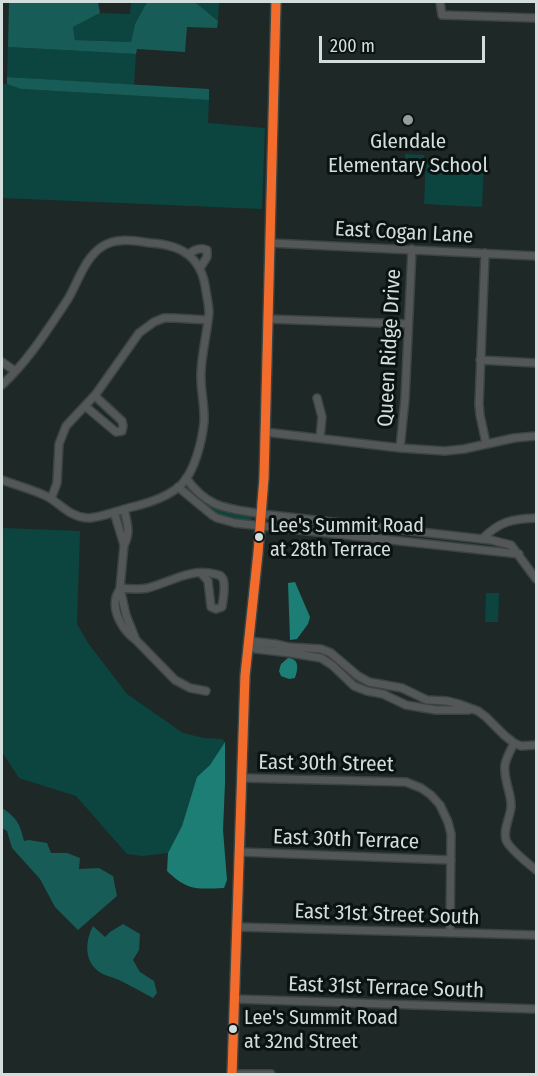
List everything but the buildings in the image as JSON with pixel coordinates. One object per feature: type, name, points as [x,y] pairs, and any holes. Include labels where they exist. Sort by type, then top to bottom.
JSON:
[{"type":"main road","points":[[232,1074],[245,676],[264,478],[276,2]]},
{"type":"street","points":[[440,2],[442,15],[537,18]]},
{"type":"street","points":[[2,385],[38,344],[93,254],[102,247],[126,240],[163,243],[189,254],[196,261],[205,282],[209,310],[201,382],[204,420],[201,440],[186,478],[178,487],[160,498],[90,518],[77,516],[51,499],[2,480]]},
{"type":"street","name":"East Cogan Lane","points":[[270,243],[537,256]]},
{"type":"street","name":"Queen Ridge Drive","points":[[400,448],[405,399],[412,249]]},
{"type":"street","points":[[189,254],[194,250],[207,250],[207,257],[200,268]]},
{"type":"street","points":[[484,253],[479,404],[486,443]]},
{"type":"street","points":[[51,499],[57,483],[59,444],[66,426],[95,396],[139,333],[154,321],[164,318],[208,320]]},
{"type":"street","points":[[268,319],[408,324]]},
{"type":"street","points":[[480,360],[537,363]]},
{"type":"street","points":[[2,362],[15,371]]},
{"type":"street","points":[[2,373],[8,379]]},
{"type":"street","points":[[85,406],[116,432],[122,431],[122,421],[95,396]]},
{"type":"street","points":[[317,398],[322,417],[320,438]]},
{"type":"street","points":[[265,432],[445,451],[537,436]]},
{"type":"street","points":[[186,478],[206,500],[229,508],[262,514],[483,539],[511,545],[537,579]]},
{"type":"street","points":[[178,487],[217,518],[235,523],[519,554]]},
{"type":"street","points":[[124,509],[129,528],[124,545],[120,588],[116,597],[117,614],[129,636],[136,640],[175,680],[190,688],[206,691]]},
{"type":"street","points":[[114,512],[124,545]]},
{"type":"street","points":[[483,539],[490,531],[504,522],[520,518],[537,518]]},
{"type":"street","points":[[120,588],[143,589],[180,576],[201,573],[208,572],[222,578],[224,586],[222,607],[216,609],[211,607],[208,580],[201,573]]},
{"type":"street","points":[[249,644],[321,658],[354,686],[383,694],[406,705],[436,710],[478,711]]},
{"type":"street","points":[[249,644],[321,649],[331,653],[358,676],[369,682],[402,688],[427,700],[447,701],[478,711],[514,743],[521,746],[537,745]]},
{"type":"street","points":[[514,743],[505,764],[505,777],[511,797],[511,808],[505,829],[507,841],[537,870]]},
{"type":"street","name":"East 30th Street","points":[[242,778],[409,783],[431,795],[445,813],[451,834],[451,860]]},
{"type":"street","name":"East 30th Terrace","points":[[240,852],[451,860]]},
{"type":"street","points":[[450,933],[451,860]]},
{"type":"street","name":"East 31st Street South","points":[[237,927],[537,935]]},
{"type":"street","name":"East 31st Terrace South","points":[[235,999],[537,1009]]},
{"type":"street","points":[[232,1074],[271,1074]]},
{"type":"shaded area","points":[[9,2],[98,2],[100,13],[73,27],[75,40],[131,42],[135,24],[147,2],[195,2],[218,21],[217,28],[187,27],[185,52],[137,49],[136,54],[8,47]]},
{"type":"shaded area","points":[[131,2],[147,2],[135,24],[131,42],[75,40],[73,27],[100,13],[130,14]]},
{"type":"shaded area","points":[[195,2],[219,2],[218,21]]},
{"type":"shaded area","points":[[8,47],[136,54],[134,85],[7,77]]},
{"type":"shaded area","points":[[7,77],[209,89],[209,100],[21,89],[7,84]]},
{"type":"shaded area","points":[[2,84],[21,89],[209,100],[208,123],[265,128],[262,209],[2,198]]},
{"type":"shaded area","points":[[405,154],[424,155],[424,167],[405,167]]},
{"type":"shaded area","points":[[426,159],[484,161],[482,207],[424,204]]},
{"type":"shaded area","points":[[187,486],[207,503],[251,515],[252,519],[239,520],[214,511],[186,489]]},
{"type":"shaded area","points":[[2,528],[80,531],[77,624],[88,643],[127,694],[183,733],[222,739],[225,742],[210,765],[197,777],[182,826],[168,853],[142,856],[127,854],[76,796],[19,778],[2,752]]},
{"type":"shaded area","points":[[295,582],[310,617],[308,624],[297,639],[290,640],[288,583]]},
{"type":"shaded area","points":[[486,593],[499,593],[498,622],[485,622]]},
{"type":"shaded area","points":[[288,658],[296,662],[295,678],[289,679],[281,676],[279,671],[281,664]]},
{"type":"shaded area","points":[[225,742],[223,830],[227,880],[224,888],[193,887],[181,882],[167,871],[168,853],[182,826],[197,777],[210,765]]},
{"type":"shaded area","points":[[2,808],[17,822],[24,841],[47,843],[51,853],[67,853],[80,858],[79,869],[99,868],[113,876],[117,896],[78,930],[55,907],[40,879],[12,848],[7,831],[2,828]]},
{"type":"shaded area","points":[[123,924],[140,934],[139,950],[133,960],[140,972],[154,981],[157,993],[153,998],[98,971],[90,960],[87,947],[93,926],[105,937]]},
{"type":"transit line","points":[[232,1074],[245,676],[264,478],[276,2]]},
{"type":"place","name":"Glendale Elementary School","points":[[408,120]]},
{"type":"place","name":"Lee's Summit Road at 28th Terrace","points":[[259,537]]},
{"type":"place","name":"Lee's Summit Road at 32nd Street","points":[[233,1029]]}]
